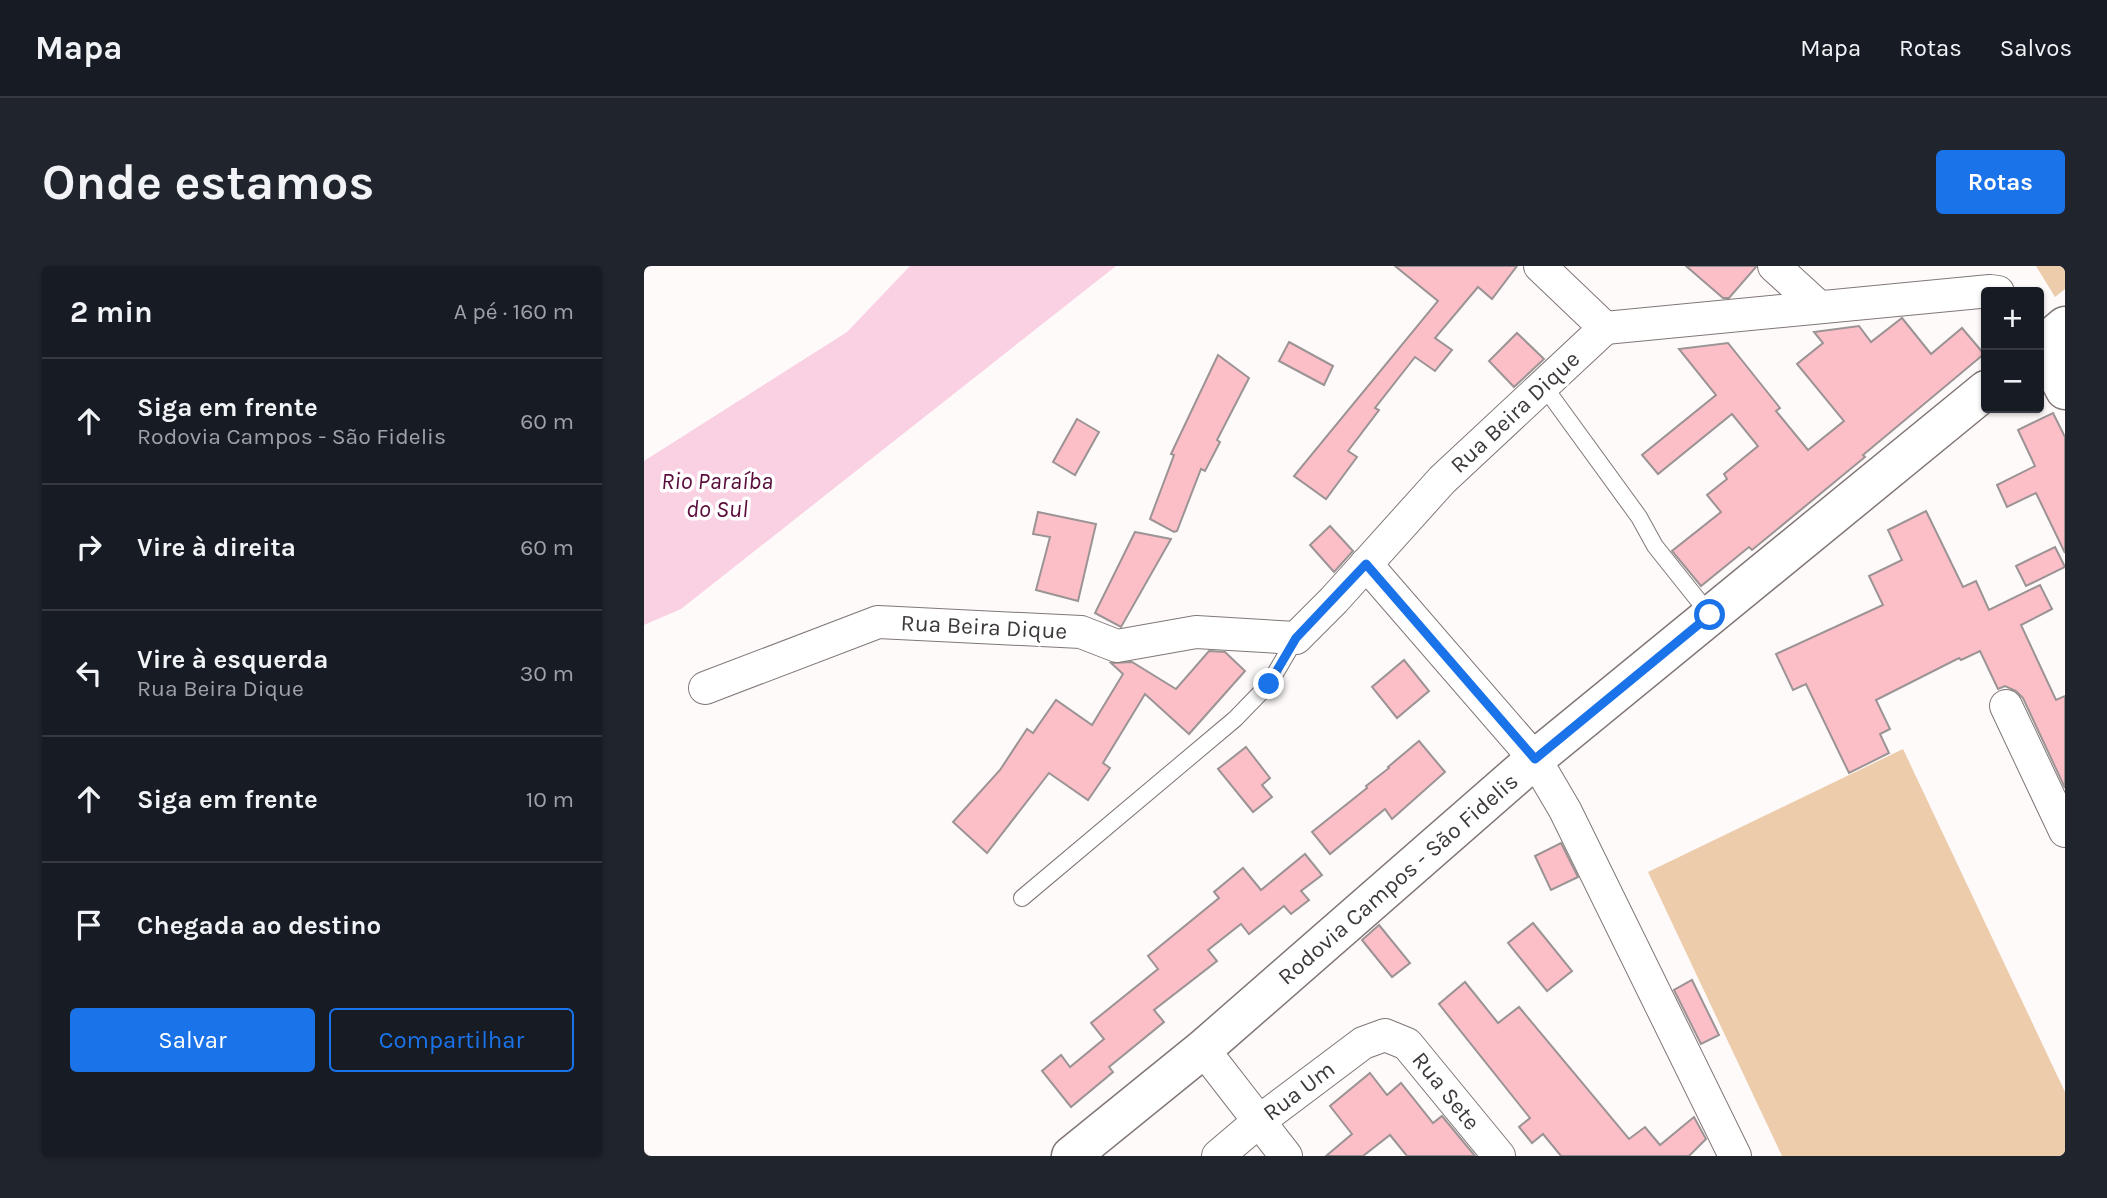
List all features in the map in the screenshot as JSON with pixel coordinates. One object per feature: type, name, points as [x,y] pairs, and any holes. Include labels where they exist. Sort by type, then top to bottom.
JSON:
[{"type":"main road","points":[[2046,340],[2065,390]]},
{"type":"main road","name":"Rodovia Campos - São Fidelis","points":[[1071,1156],[1203,1048],[1535,759],[1981,394]]},
{"type":"street","points":[[1540,266],[1605,328],[1981,292]]},
{"type":"street","points":[[1774,266],[1819,307]]},
{"type":"street","points":[[2005,266],[2012,287]]},
{"type":"street","name":"Rua Beira Dique","points":[[705,688],[878,622],[1081,632],[1117,646],[1196,632],[1296,638],[1442,480],[1605,328]]},
{"type":"street","points":[[1366,564],[1535,759],[1565,810],[1735,1156]]},
{"type":"street","points":[[2006,706],[2065,831]]},
{"type":"street","name":"Rua Um","points":[[1218,1156],[1258,1122],[1363,1043],[1385,1035]]},
{"type":"street","name":"Rua Sete","points":[[1385,1035],[1408,1044],[1499,1156]]},
{"type":"street","points":[[1203,1048],[1286,1156]]},
{"type":"lane","points":[[1543,385],[1639,517],[1655,546],[1710,615]]},
{"type":"lane","points":[[1022,898],[1235,719],[1269,684],[1296,638]]},
{"type":"shaded area","points":[[2036,266],[2065,266],[2065,289],[2055,297]]},
{"type":"shaded area","points":[[1903,749],[2065,1092],[2065,1156],[1782,1156],[1648,872]]},
{"type":"water","name":"Rio Paraíba do Sul","points":[[910,266],[1116,266],[681,609],[644,625],[644,461],[847,332]]},
{"type":"building","points":[[1395,266],[1517,266],[1492,299],[1478,287],[1435,338],[1452,350],[1435,371],[1415,357],[1375,408],[1379,410],[1348,451],[1357,457],[1326,499],[1294,476],[1438,301]]},
{"type":"building","points":[[1686,266],[1756,267],[1729,298],[1723,298]]},
{"type":"building","points":[[1902,318],[1931,354],[1962,328],[1981,350],[1981,357],[1752,550],[1749,547],[1701,586],[1672,551],[1721,512],[1707,495],[1727,479],[1724,474],[1758,446],[1732,414],[1658,474],[1642,455],[1716,395],[1679,349],[1728,343],[1780,408],[1776,411],[1808,450],[1844,421],[1797,364],[1823,343],[1814,332],[1859,326],[1871,342]]},
{"type":"building","points":[[1517,333],[1544,359],[1514,387],[1489,361]]},
{"type":"building","points":[[1289,342],[1333,366],[1324,385],[1279,361]]},
{"type":"building","points":[[1218,355],[1249,378],[1217,440],[1220,442],[1205,471],[1201,469],[1177,531],[1174,532],[1150,519],[1174,455],[1171,454]]},
{"type":"building","points":[[2053,413],[2065,437],[2065,553],[2036,493],[2007,507],[1997,485],[2035,466],[2018,430]]},
{"type":"building","points":[[1077,419],[1099,432],[1075,475],[1053,462]]},
{"type":"building","points":[[1926,511],[1963,587],[1976,581],[1989,610],[2040,585],[2052,609],[2021,625],[2056,700],[2065,696],[2065,788],[2023,698],[2005,686],[1998,689],[1980,651],[1961,660],[1959,658],[1876,700],[1890,729],[1880,734],[1889,753],[1849,773],[1806,684],[1793,690],[1776,654],[1883,605],[1869,576],[1902,560],[1888,530]]},
{"type":"building","points":[[1038,512],[1096,524],[1078,601],[1036,590],[1050,537],[1033,534]]},
{"type":"building","points":[[1330,526],[1353,551],[1334,572],[1310,545]]},
{"type":"building","points":[[1135,532],[1171,539],[1121,627],[1095,613]]},
{"type":"building","points":[[2055,547],[2065,567],[2026,586],[2016,566]]},
{"type":"building","points":[[1209,651],[1225,652],[1245,671],[1189,734],[1145,694],[1103,763],[1110,768],[1088,800],[1049,773],[987,853],[953,822],[1000,770],[1027,729],[1033,733],[1056,700],[1092,725],[1123,674],[1111,663],[1132,662],[1176,689]]},
{"type":"building","points":[[1404,660],[1429,691],[1397,718],[1372,687]]},
{"type":"building","points":[[1419,741],[1445,772],[1392,819],[1385,809],[1330,854],[1312,832],[1367,788],[1366,786]]},
{"type":"building","points":[[1246,747],[1270,778],[1262,785],[1272,797],[1253,812],[1218,769]]},
{"type":"building","points":[[1561,843],[1578,877],[1551,890],[1535,856]]},
{"type":"building","points":[[1305,854],[1322,875],[1301,891],[1309,900],[1291,914],[1284,906],[1249,934],[1241,924],[1208,950],[1217,961],[1154,1010],[1164,1022],[1109,1067],[1113,1072],[1071,1107],[1042,1071],[1061,1055],[1070,1067],[1104,1039],[1091,1023],[1158,969],[1148,956],[1219,898],[1214,892],[1243,868],[1261,890]]},
{"type":"building","points":[[1533,923],[1572,971],[1547,991],[1508,943]]},
{"type":"building","points":[[1379,925],[1410,963],[1392,977],[1362,940]]},
{"type":"building","points":[[1692,980],[1719,1035],[1701,1044],[1674,990]]},
{"type":"building","points":[[1465,982],[1498,1023],[1519,1007],[1629,1139],[1645,1127],[1660,1145],[1694,1117],[1706,1139],[1689,1156],[1561,1156],[1543,1134],[1532,1143],[1519,1127],[1530,1118],[1439,1004]]},
{"type":"building","points":[[1370,1073],[1387,1095],[1401,1083],[1433,1123],[1442,1116],[1475,1156],[1407,1156],[1390,1135],[1363,1156],[1326,1156],[1352,1134],[1330,1106]]},
{"type":"route","points":[[1269,684],[1296,638],[1366,564],[1535,759],[1710,615]]}]
